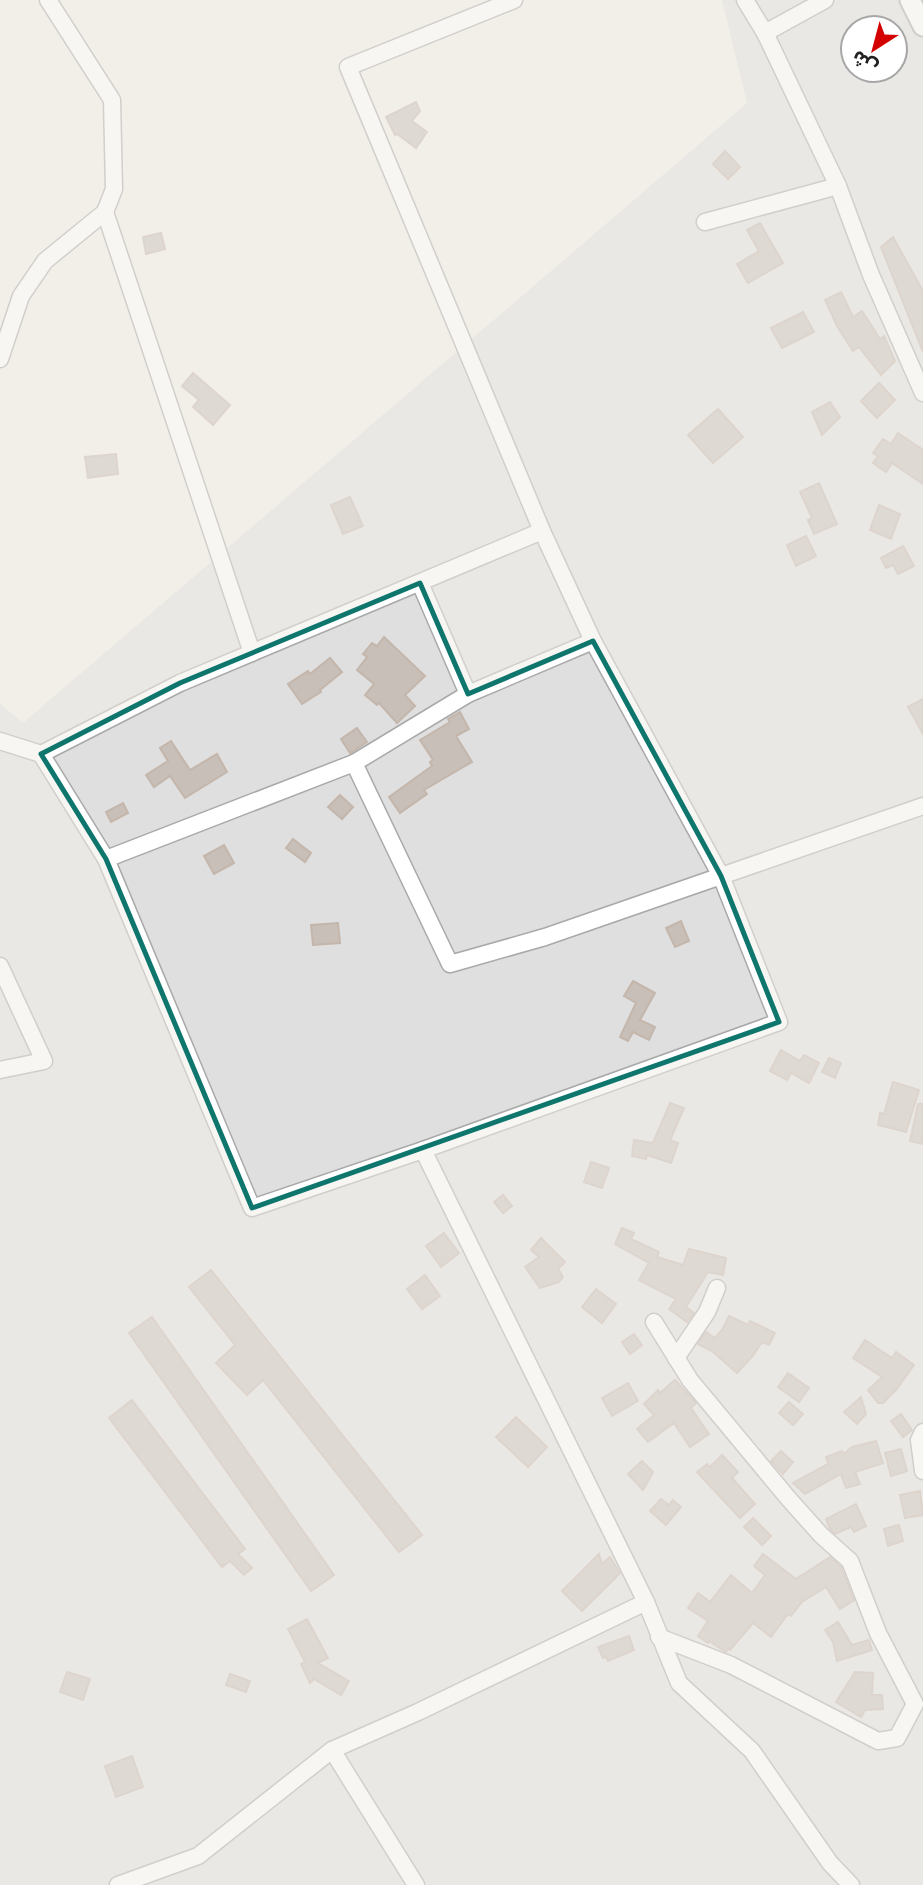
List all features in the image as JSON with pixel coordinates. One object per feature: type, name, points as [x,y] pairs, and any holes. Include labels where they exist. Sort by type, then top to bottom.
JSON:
[{"type":"street","points":[[0,359],[21,296],[45,261],[105,212],[114,189],[112,100],[48,0]]},
{"type":"street","points":[[0,741],[41,754],[106,859],[252,1208],[423,1150],[779,1022],[720,876],[593,640],[542,531],[348,66],[514,0]]},
{"type":"street","points":[[745,0],[765,33],[838,186],[871,275],[923,393]]},
{"type":"street","points":[[765,33],[825,0]]},
{"type":"street","points":[[910,0],[923,26]]},
{"type":"street","points":[[705,222],[838,186]]},
{"type":"street","points":[[105,212],[253,653]]},
{"type":"street","points":[[41,754],[180,683],[542,531]]},
{"type":"street","points":[[420,583],[468,694]]},
{"type":"street","points":[[106,859],[354,763],[468,694],[593,640]]},
{"type":"street","points":[[354,763],[450,964],[545,937],[923,806]]},
{"type":"street","points":[[0,966],[44,1061],[0,1070]]},
{"type":"street","points":[[423,1150],[646,1602],[679,1683],[752,1751],[830,1863],[851,1885]]},
{"type":"street","points":[[676,1358],[707,1312],[718,1288]]},
{"type":"street","points":[[654,1322],[690,1380],[788,1498],[821,1535],[850,1561],[878,1633],[915,1703],[897,1738],[878,1741],[731,1665],[660,1637]]},
{"type":"street","points":[[923,1432],[919,1440],[923,1471]]},
{"type":"street","points":[[118,1885],[198,1856],[332,1750],[418,1712],[646,1602]]},
{"type":"street","points":[[332,1750],[416,1885]]},
{"type":"highlighted area","points":[[420,583],[468,694],[593,641],[721,876],[779,1022],[252,1208],[106,859],[41,754],[180,683]]},
{"type":"shaded area","points":[[722,0],[923,0],[923,1885],[0,1885],[0,704],[23,723],[747,103]]},
{"type":"building","points":[[416,102],[420,111],[412,121],[427,132],[416,148],[395,135],[386,117]]},
{"type":"building","points":[[725,151],[740,167],[728,179],[713,164]]},
{"type":"building","points":[[760,223],[783,263],[748,283],[737,264],[759,251],[747,230]]},
{"type":"building","points":[[161,233],[165,249],[146,254],[143,237]]},
{"type":"building","points":[[893,237],[923,291],[923,352],[881,247]]},
{"type":"building","points":[[841,292],[853,317],[862,311],[880,339],[884,336],[895,361],[881,375],[859,347],[853,351],[837,326],[825,300]]},
{"type":"building","points":[[803,312],[814,332],[782,348],[771,328]]},
{"type":"building","points":[[193,373],[230,405],[213,425],[193,407],[199,400],[182,386]]},
{"type":"building","points":[[879,383],[895,400],[877,418],[861,401]]},
{"type":"building","points":[[830,402],[840,417],[822,435],[812,412]]},
{"type":"building","points":[[718,409],[743,437],[713,463],[688,435]]},
{"type":"building","points":[[898,433],[923,450],[923,484],[892,463],[886,472],[873,463],[878,456],[873,453],[883,439],[891,444]]},
{"type":"building","points":[[116,454],[118,474],[88,478],[85,457]]},
{"type":"building","points":[[819,483],[837,524],[814,534],[808,520],[812,518],[800,492]]},
{"type":"building","points":[[350,497],[363,526],[343,534],[331,505]]},
{"type":"building","points":[[879,505],[900,514],[891,539],[870,530]]},
{"type":"building","points":[[806,536],[816,556],[796,566],[787,545]]},
{"type":"building","points":[[903,546],[914,566],[898,574],[893,565],[886,568],[881,558]]},
{"type":"building","points":[[384,637],[425,676],[405,695],[415,706],[397,723],[379,703],[377,705],[365,695],[374,684],[357,670],[367,657],[363,654],[372,643],[377,646]]},
{"type":"building","points":[[330,658],[342,672],[320,690],[321,692],[302,704],[288,684],[308,671],[310,674]]},
{"type":"building","points":[[923,699],[923,734],[908,707]]},
{"type":"building","points":[[460,712],[469,729],[456,736],[472,762],[424,790],[427,794],[400,813],[389,797],[432,766],[430,762],[433,760],[420,740],[450,722],[448,719]]},
{"type":"building","points":[[357,728],[367,742],[350,753],[341,739]]},
{"type":"building","points":[[171,741],[190,770],[217,754],[227,772],[185,798],[170,776],[154,787],[146,775],[168,761],[160,748]]},
{"type":"building","points":[[340,795],[353,807],[342,819],[328,807]]},
{"type":"building","points":[[123,803],[128,813],[111,822],[106,812]]},
{"type":"building","points":[[293,839],[311,853],[305,862],[286,848]]},
{"type":"building","points":[[224,845],[234,863],[214,874],[204,856]]},
{"type":"building","points":[[681,921],[689,941],[675,947],[666,928]]},
{"type":"building","points":[[338,923],[340,943],[313,945],[311,925]]},
{"type":"building","points":[[633,981],[655,993],[640,1020],[655,1027],[649,1040],[633,1032],[628,1041],[620,1037],[636,1003],[624,996]]},
{"type":"building","points":[[781,1050],[800,1061],[804,1055],[819,1063],[809,1083],[791,1073],[787,1080],[770,1071]]},
{"type":"building","points":[[829,1058],[841,1063],[835,1078],[822,1072]]},
{"type":"building","points":[[893,1082],[919,1090],[906,1132],[878,1125]]},
{"type":"building","points":[[670,1103],[684,1108],[670,1140],[678,1143],[671,1163],[647,1155],[646,1159],[632,1156],[634,1140],[653,1143]]},
{"type":"building","points":[[918,1104],[923,1104],[923,1144],[910,1141]]},
{"type":"building","points":[[591,1162],[609,1168],[602,1188],[584,1182]]},
{"type":"building","points":[[503,1195],[512,1206],[503,1213],[494,1202]]},
{"type":"building","points":[[622,1228],[634,1233],[631,1239],[659,1252],[657,1257],[683,1265],[689,1249],[726,1258],[723,1275],[708,1272],[686,1307],[694,1313],[687,1322],[669,1309],[676,1299],[639,1280],[649,1263],[615,1244]]},
{"type":"building","points":[[444,1233],[459,1253],[441,1267],[426,1246]]},
{"type":"building","points":[[541,1238],[565,1262],[558,1269],[563,1277],[559,1282],[540,1288],[525,1267],[539,1257],[531,1250]]},
{"type":"building","points":[[211,1270],[422,1535],[399,1552],[263,1380],[247,1395],[216,1363],[235,1345],[189,1287]]},
{"type":"building","points":[[425,1275],[440,1296],[422,1309],[407,1289]]},
{"type":"building","points":[[596,1289],[616,1304],[602,1323],[582,1307]]},
{"type":"building","points":[[729,1316],[748,1325],[750,1321],[775,1333],[769,1345],[762,1342],[737,1373],[712,1351],[698,1344],[706,1332],[715,1338]]},
{"type":"building","points":[[152,1317],[334,1575],[311,1591],[129,1333]]},
{"type":"building","points":[[634,1334],[642,1345],[630,1354],[622,1342]]},
{"type":"building","points":[[865,1340],[892,1358],[896,1352],[914,1365],[883,1403],[878,1403],[868,1390],[882,1377],[853,1358]]},
{"type":"building","points":[[788,1373],[809,1388],[799,1402],[778,1387]]},
{"type":"building","points":[[675,1380],[696,1403],[691,1408],[709,1434],[690,1447],[674,1423],[648,1442],[637,1429],[654,1415],[644,1404],[658,1390],[660,1393]]},
{"type":"building","points":[[628,1383],[638,1401],[612,1416],[602,1398]]},
{"type":"building","points":[[861,1397],[866,1414],[857,1424],[844,1412]]},
{"type":"building","points":[[132,1400],[245,1549],[238,1554],[252,1568],[244,1575],[230,1561],[222,1567],[109,1418]]},
{"type":"building","points":[[789,1402],[803,1414],[793,1425],[779,1413]]},
{"type":"building","points":[[901,1414],[912,1430],[903,1437],[891,1421]]},
{"type":"building","points":[[516,1417],[547,1447],[528,1467],[496,1437]]},
{"type":"building","points":[[876,1441],[883,1463],[855,1472],[860,1484],[846,1488],[841,1474],[805,1494],[793,1483],[828,1464],[826,1457],[842,1451],[844,1454],[852,1447]]},
{"type":"building","points":[[901,1449],[907,1471],[891,1476],[885,1453]]},
{"type":"building","points":[[781,1451],[793,1462],[783,1474],[771,1461]]},
{"type":"building","points":[[722,1455],[738,1472],[732,1478],[755,1504],[740,1518],[697,1472],[707,1464],[710,1467]]},
{"type":"building","points":[[642,1461],[653,1472],[643,1490],[628,1474]]},
{"type":"building","points":[[920,1491],[923,1515],[905,1518],[900,1495]]},
{"type":"building","points":[[661,1499],[669,1505],[673,1500],[681,1507],[666,1525],[650,1511]]},
{"type":"building","points":[[856,1504],[866,1526],[854,1532],[851,1527],[835,1534],[826,1519]]},
{"type":"building","points":[[753,1518],[771,1536],[762,1545],[744,1527]]},
{"type":"building","points":[[899,1525],[903,1541],[888,1546],[884,1529]]},
{"type":"building","points":[[599,1554],[602,1564],[610,1557],[620,1573],[582,1611],[562,1591]]},
{"type":"building","points":[[763,1554],[796,1579],[830,1557],[841,1567],[854,1600],[840,1609],[826,1587],[802,1602],[791,1616],[788,1614],[771,1637],[753,1623],[726,1652],[698,1636],[708,1621],[688,1608],[698,1593],[710,1602],[731,1575],[752,1593],[765,1575],[754,1566]]},
{"type":"building","points":[[307,1619],[328,1658],[318,1663],[349,1681],[341,1695],[314,1679],[310,1683],[301,1664],[305,1662],[288,1629]]},
{"type":"building","points":[[838,1622],[852,1645],[869,1640],[872,1650],[837,1661],[833,1642],[825,1630]]},
{"type":"building","points":[[629,1636],[634,1650],[608,1661],[606,1657],[603,1658],[598,1647]]},
{"type":"building","points":[[67,1672],[90,1679],[83,1700],[60,1692]]},
{"type":"building","points":[[855,1672],[873,1673],[872,1695],[882,1695],[883,1709],[865,1710],[861,1717],[836,1702]]},
{"type":"building","points":[[230,1674],[250,1681],[246,1692],[226,1685]]},
{"type":"building","points":[[132,1756],[143,1787],[116,1797],[105,1766]]}]
